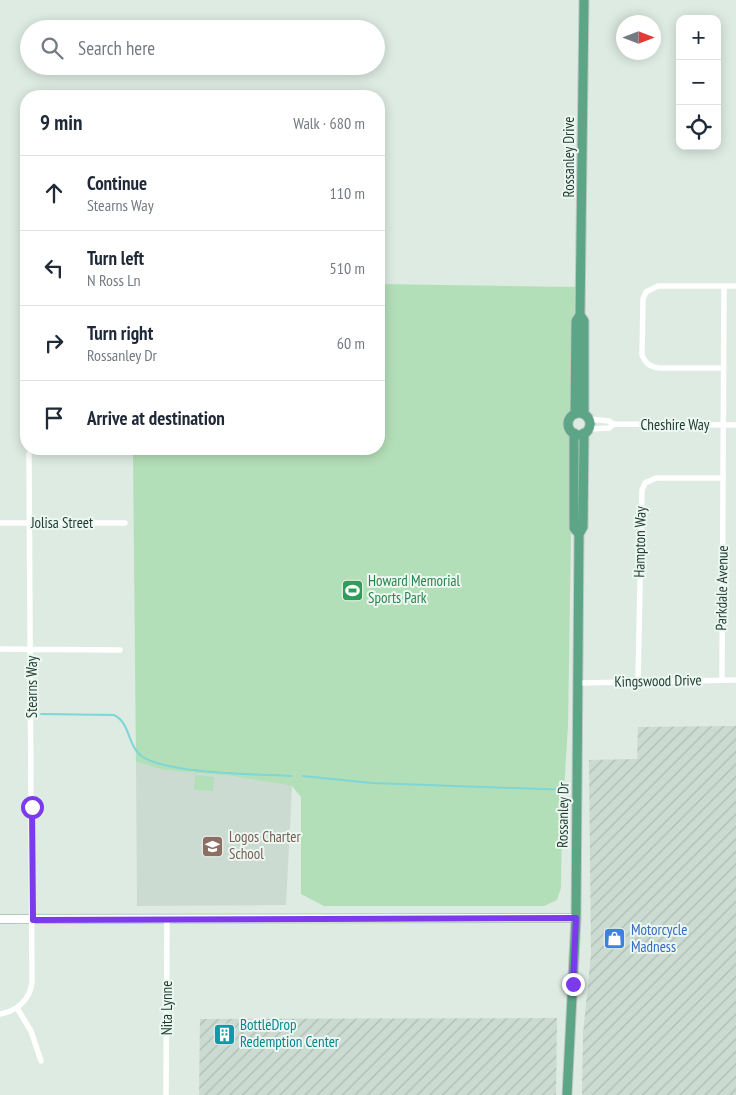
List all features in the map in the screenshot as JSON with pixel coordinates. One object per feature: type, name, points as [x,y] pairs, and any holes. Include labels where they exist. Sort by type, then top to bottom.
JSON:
[{"type":"main road","name":"Rossanley Drive","points":[[583,416],[584,321],[580,314],[584,0]]},
{"type":"main road","points":[[583,416],[582,432],[570,429],[569,422],[583,416]]},
{"type":"main road","name":"Rossanley Dr","points":[[567,1095],[576,918],[579,683],[579,534],[574,528],[582,432]]},
{"type":"main road","points":[[0,919],[167,921],[576,918]]},
{"type":"street","points":[[724,368],[660,368],[651,367],[645,362],[642,355],[643,299],[646,292],[652,287],[658,286],[736,286]]},
{"type":"street","name":"Parkdale Avenue","points":[[722,680],[724,286]]},
{"type":"street","name":"Cheshire Way","points":[[583,416],[609,421],[614,424],[736,425]]},
{"type":"street","name":"Cheshire Way","points":[[582,432],[609,428],[614,424]]},
{"type":"street","name":"Stearns Way","points":[[17,1008],[32,988],[29,455]]},
{"type":"street","name":"Hampton Way","points":[[638,681],[642,490],[645,483],[656,478],[724,478]]},
{"type":"street","name":"Jolisa Street","points":[[0,523],[125,523]]},
{"type":"street","points":[[0,649],[120,650]]},
{"type":"street","name":"Kingswood Drive","points":[[579,683],[736,680]]},
{"type":"street","name":"Nita Lynne","points":[[166,1095],[167,921]]},
{"type":"street","points":[[0,1014],[17,1008],[31,1031],[41,1061]]},
{"type":"shaded area","points":[[736,726],[736,1095],[582,1095],[583,1034],[591,954],[589,760],[637,759],[638,727]]},
{"type":"shaded area","name":"Logos Charter School","points":[[136,762],[163,770],[231,776],[292,786],[286,905],[137,906]]},
{"type":"shaded area","points":[[557,1018],[556,1095],[199,1095],[200,1019]]},
{"type":"green space","name":"Howard Memorial Sports Park","points":[[385,284],[575,287],[568,726],[562,822],[561,888],[557,900],[544,906],[324,906],[301,894],[301,797],[292,786],[231,776],[163,770],[136,762],[133,455],[385,455]]},
{"type":"green space","points":[[195,775],[214,777],[213,791],[194,790]]},
{"type":"waterway","points":[[41,714],[114,715],[123,724],[138,753],[156,763],[193,770],[291,776]]},
{"type":"waterway","points":[[303,776],[372,783],[569,790]]},
{"type":"place","name":"Howard Memorial Sports Park","points":[[352,590]]},
{"type":"place","name":"Logos Charter School","points":[[213,846]]},
{"type":"place","name":"Motorcycle Madness","points":[[615,939]]},
{"type":"place","name":"BottleDrop Redemption Center","points":[[224,1034]]},
{"type":"route","points":[[32,807],[33,920],[576,918],[573,984]]}]
